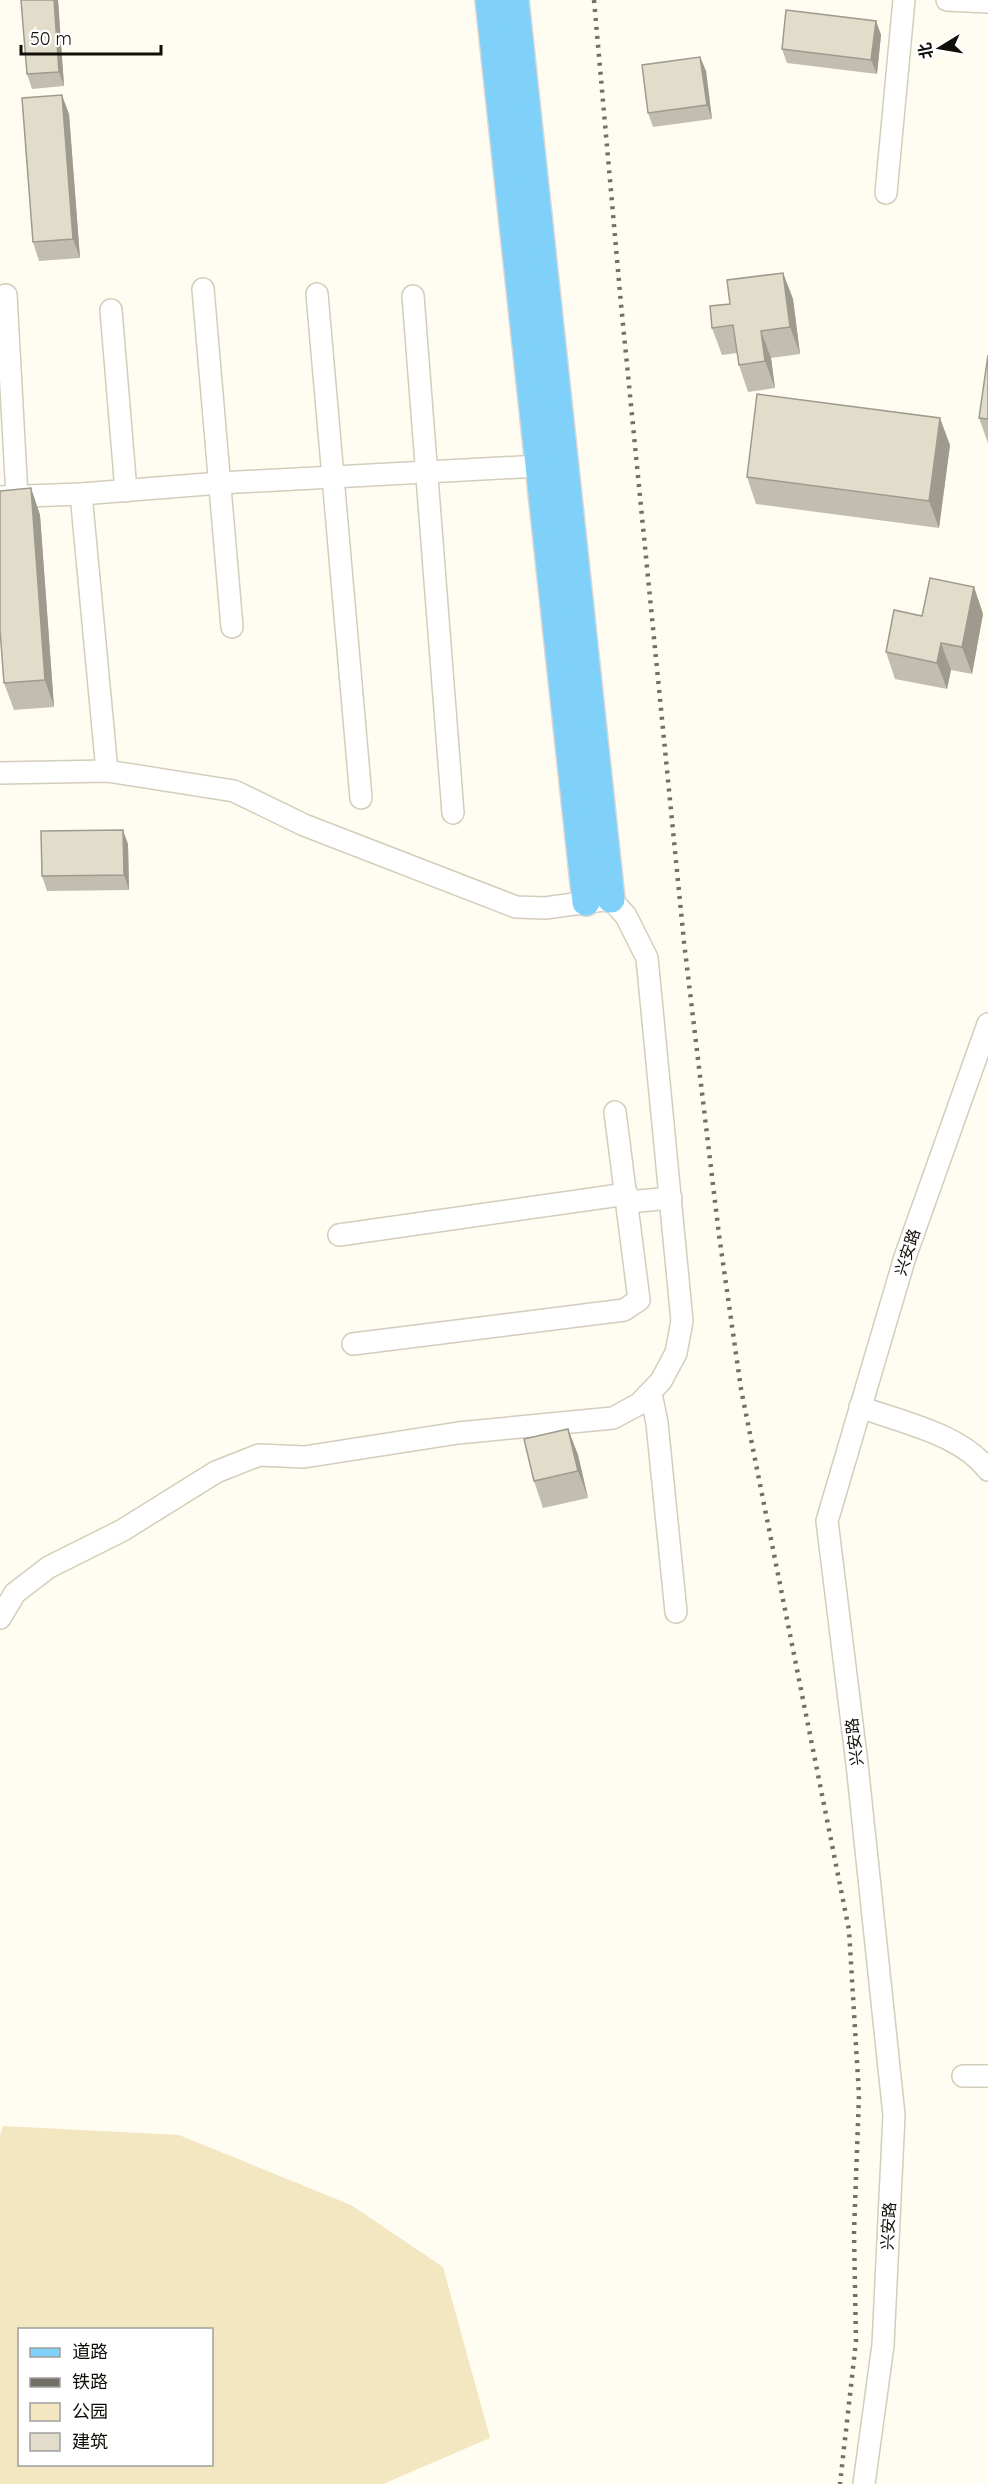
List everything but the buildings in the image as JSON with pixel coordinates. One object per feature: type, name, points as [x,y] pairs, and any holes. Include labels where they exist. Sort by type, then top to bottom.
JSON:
[{"type":"main road","points":[[489,0],[540,466],[599,900]]},
{"type":"main road","points":[[515,0],[599,900]]},
{"type":"street","points":[[886,193],[904,0]]},
{"type":"street","points":[[947,0],[988,2]]},
{"type":"street","points":[[203,289],[232,627]]},
{"type":"street","points":[[317,294],[361,798]]},
{"type":"street","points":[[6,295],[8,497],[540,466]]},
{"type":"street","points":[[413,296],[453,813]]},
{"type":"street","points":[[111,310],[126,491]]},
{"type":"street","points":[[81,494],[107,771]]},
{"type":"street","points":[[0,773],[107,771],[234,791],[304,825],[516,907],[546,908],[599,900],[626,916],[647,958],[682,1321],[676,1353],[669,1368],[651,1394],[627,1412],[613,1418],[458,1433],[304,1457],[259,1455],[216,1472],[123,1530],[49,1567],[15,1593],[0,1618]]},
{"type":"street","name":"兴安路","points":[[864,2484],[883,2345],[894,2115],[857,1764],[827,1521],[904,1257],[988,1024]]},
{"type":"street","points":[[352,1344],[624,1310],[639,1300],[615,1112]]},
{"type":"street","points":[[339,1234],[627,1198],[671,1198]]},
{"type":"street","points":[[651,1394],[657,1423],[676,1612]]},
{"type":"street","points":[[860,1407],[953,1441],[976,1457],[988,1470]]},
{"type":"street","points":[[963,2076],[988,2076]]},
{"type":"green space","points":[[3,2126],[179,2135],[351,2205],[443,2267],[490,2438],[383,2484],[0,2484],[0,2135]]},
{"type":"railway","points":[[594,0],[621,304],[684,942],[719,1235],[741,1389],[849,1930],[859,2095],[854,2232],[856,2341],[840,2484]]}]
